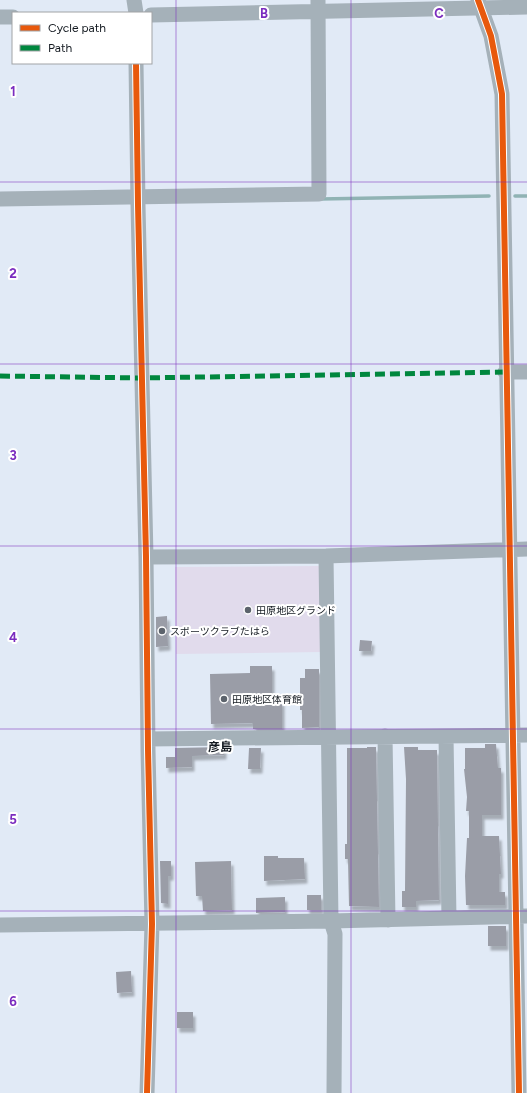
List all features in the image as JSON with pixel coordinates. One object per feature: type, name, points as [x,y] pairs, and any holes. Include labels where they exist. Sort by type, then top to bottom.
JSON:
[{"type":"street","points":[[134,0],[136,12]]},
{"type":"street","points":[[480,4],[491,36],[502,94],[509,549],[520,735],[521,916],[519,1093]]},
{"type":"street","points":[[152,15],[318,6],[480,4],[527,7]]},
{"type":"street","points":[[0,199],[138,200],[319,194],[318,6]]},
{"type":"street","points":[[0,17],[12,17]]},
{"type":"street","points":[[136,64],[152,924],[147,1093]]},
{"type":"street","points":[[506,372],[527,372]]},
{"type":"street","points":[[146,557],[326,556],[527,549]]},
{"type":"street","points":[[326,556],[327,736],[331,921],[335,934],[334,1093]]},
{"type":"street","points":[[148,738],[520,735]]},
{"type":"street","points":[[385,736],[388,920]]},
{"type":"street","points":[[446,736],[448,918]]},
{"type":"street","points":[[0,925],[331,921],[521,916]]},
{"type":"shaded area","name":"田原地区グランド","points":[[320,566],[321,652],[176,654],[175,567]]},
{"type":"building","name":"スポーツクラブたはら","points":[[167,616],[168,646],[156,647],[156,617]]},
{"type":"building","points":[[360,640],[372,641],[371,651],[359,651]]},
{"type":"building","points":[[250,666],[272,666],[272,701],[282,701],[282,729],[253,729],[253,723],[211,724],[210,674],[250,673]]},
{"type":"building","points":[[305,669],[319,669],[319,727],[302,728],[302,710],[300,710],[300,678],[305,678]]},
{"type":"building","points":[[485,744],[496,744],[498,768],[501,768],[501,815],[482,815],[482,836],[499,836],[501,874],[499,874],[499,892],[505,892],[505,905],[466,905],[465,876],[467,838],[469,838],[469,811],[466,811],[467,797],[464,769],[465,748],[485,748]]},
{"type":"building","points":[[224,747],[224,755],[192,756],[192,767],[166,768],[166,757],[175,757],[175,748]]},
{"type":"building","points":[[376,747],[379,907],[349,906],[348,859],[345,859],[345,844],[347,844],[347,748]]},
{"type":"building","points":[[404,747],[418,747],[418,750],[437,750],[439,900],[416,901],[416,907],[402,907],[402,891],[405,891],[406,779]]},
{"type":"building","points":[[249,748],[261,748],[260,769],[248,769]]},
{"type":"building","points":[[264,856],[278,856],[278,858],[304,858],[305,879],[264,881]]},
{"type":"building","points":[[160,861],[171,861],[171,876],[168,876],[168,904],[161,903]]},
{"type":"building","points":[[231,861],[232,910],[203,911],[202,896],[196,896],[195,862]]},
{"type":"building","points":[[307,895],[321,895],[321,910],[307,910]]},
{"type":"building","points":[[285,897],[285,912],[256,913],[256,898]]},
{"type":"building","points":[[488,926],[506,926],[506,946],[488,946]]},
{"type":"building","points":[[131,971],[132,992],[117,993],[116,972]]},
{"type":"building","points":[[177,1012],[193,1012],[193,1028],[177,1028]]},
{"type":"waterway","points":[[320,199],[489,196]]},
{"type":"waterway","points":[[515,196],[527,196]]},
{"type":"marked path","points":[[0,376],[142,378],[505,372]]},
{"type":"cycle path","points":[[478,0],[491,36],[502,94],[519,1093]]},
{"type":"cycle path","points":[[136,64],[152,924],[147,1093]]},
{"type":"place","name":"田原地区グランド","points":[[248,610]]},
{"type":"place","name":"スポーツクラブたはら","points":[[162,631]]},
{"type":"place","name":"田原地区体育館","points":[[224,699]]},
{"type":"district","name":"彦島","points":[[220,747]]}]
